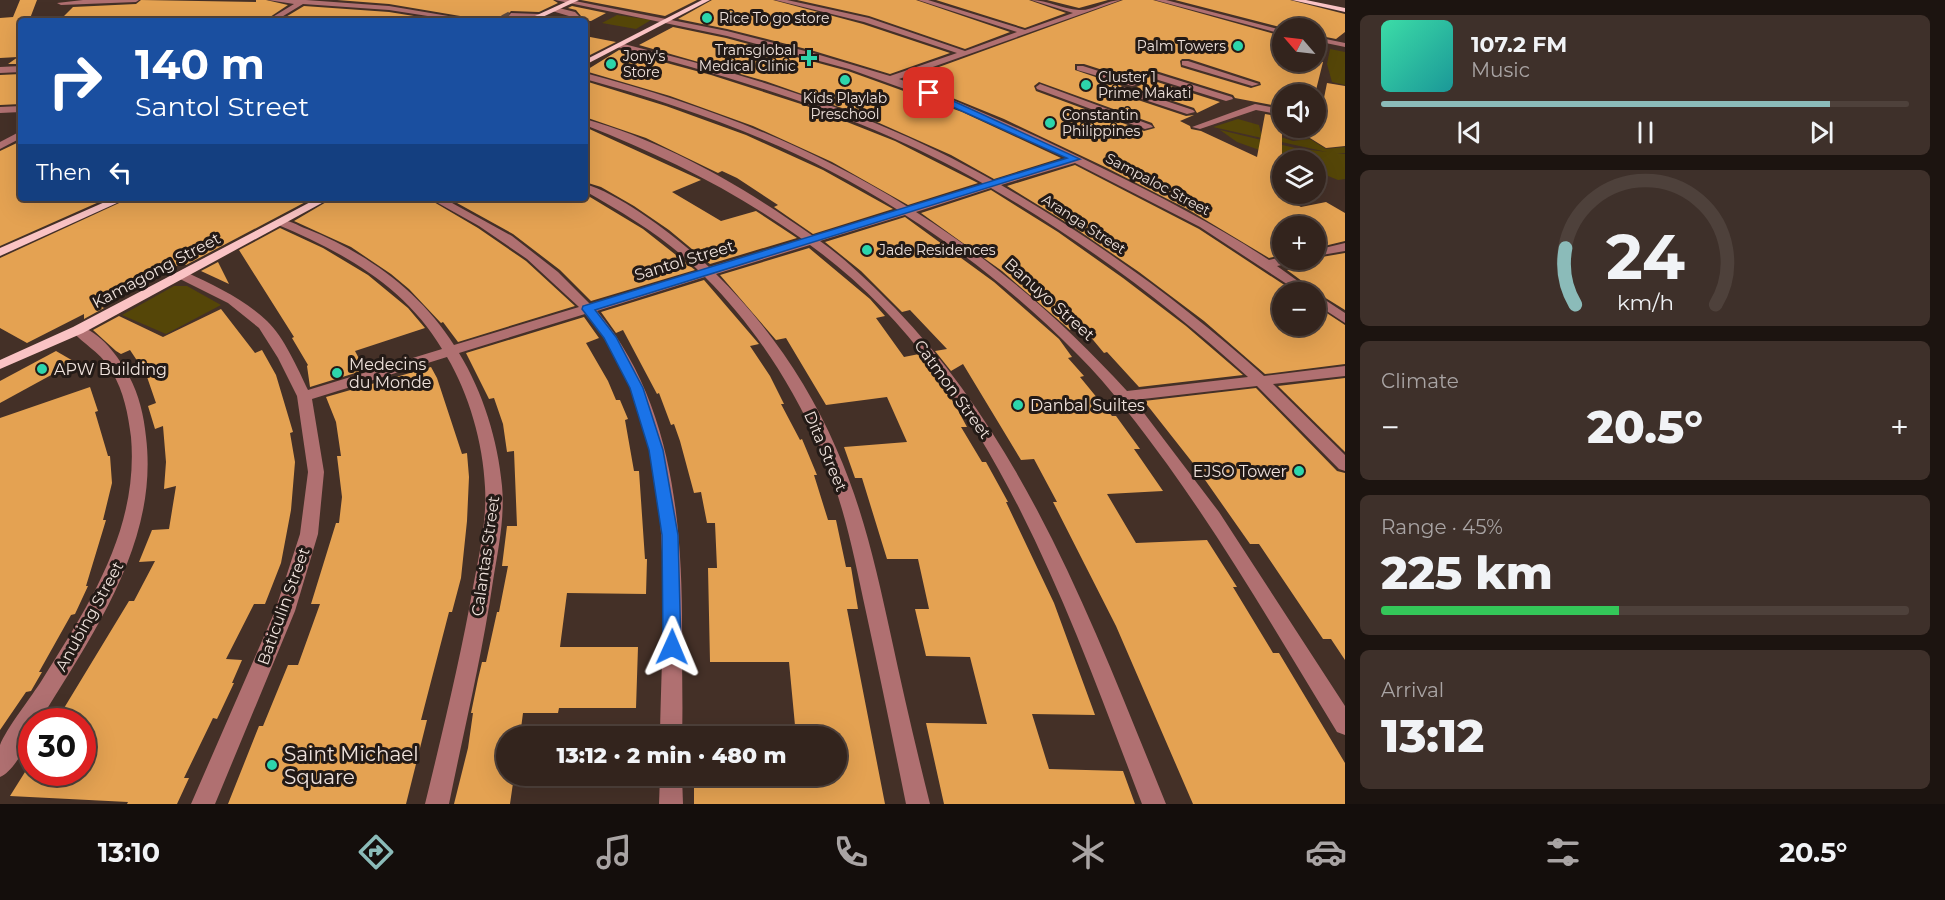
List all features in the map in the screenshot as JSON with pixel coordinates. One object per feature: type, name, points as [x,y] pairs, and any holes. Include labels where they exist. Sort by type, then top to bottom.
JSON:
[{"type":"main road","points":[[588,61],[707,0]]},
{"type":"main road","points":[[1294,0],[1345,10]]},
{"type":"main road","points":[[538,18],[573,1]]},
{"type":"main road","points":[[0,252],[116,201]]},
{"type":"main road","name":"Kamagong Street","points":[[0,365],[78,330],[320,201]]},
{"type":"street","points":[[61,3],[136,0]]},
{"type":"street","points":[[271,0],[303,1],[455,18]]},
{"type":"street","name":"Sampaloc Street","points":[[558,0],[667,20],[810,55],[891,79],[948,100],[1076,159],[1189,217],[1293,282]]},
{"type":"street","points":[[778,0],[866,20],[964,53]]},
{"type":"street","points":[[921,0],[1024,32]]},
{"type":"street","points":[[1051,5],[1065,0]]},
{"type":"street","points":[[891,79],[1118,0]]},
{"type":"street","points":[[1158,0],[1272,29]]},
{"type":"street","points":[[275,18],[303,1]]},
{"type":"street","points":[[1033,3],[1070,16]]},
{"type":"street","points":[[1033,3],[1080,13]]},
{"type":"street","points":[[555,9],[572,16],[599,7]]},
{"type":"street","points":[[413,18],[424,13]]},
{"type":"street","points":[[511,15],[525,18]]},
{"type":"street","points":[[1326,41],[1345,45]]},
{"type":"street","name":"Aranga Street","points":[[620,45],[749,80],[813,102],[896,135],[992,184],[1126,268],[1180,311],[1260,381],[1345,465]]},
{"type":"street","points":[[1185,63],[1255,84]]},
{"type":"street","points":[[1080,68],[1135,84]]},
{"type":"street","points":[[0,70],[18,69]]},
{"type":"street","points":[[1155,76],[1228,99]]},
{"type":"street","name":"Banuyo Street","points":[[588,77],[677,102],[779,141],[844,173],[906,210],[1008,284],[1084,353],[1123,396],[1177,465],[1232,543],[1345,725]]},
{"type":"street","points":[[1040,87],[1148,128]]},
{"type":"street","points":[[1124,90],[1190,112]]},
{"type":"street","points":[[1197,127],[1255,107],[1272,110]]},
{"type":"street","points":[[0,110],[18,109]]},
{"type":"street","name":"Catmon Street","points":[[588,123],[634,139],[704,171],[745,193],[813,239],[844,265],[920,343],[996,448],[1040,535],[1088,639],[1154,804]]},
{"type":"street","points":[[4,144],[18,136]]},
{"type":"street","name":"Santol Street","points":[[304,396],[1076,159]]},
{"type":"street","name":"Dita Street","points":[[588,189],[673,241],[708,272],[747,312],[782,362],[828,448],[862,549],[918,804]]},
{"type":"street","points":[[440,201],[489,226],[550,271],[588,309],[610,337],[632,379],[646,413],[656,450],[670,535],[671,726]]},
{"type":"street","name":"Calantas Street","points":[[280,222],[332,243],[383,275],[414,304],[453,350],[482,417],[494,491],[486,565],[471,656],[437,804]]},
{"type":"street","points":[[1326,251],[1345,247]]},
{"type":"street","points":[[1267,264],[1272,263]]},
{"type":"street","name":"Baticulin Street","points":[[183,275],[233,300],[264,325],[285,358],[304,396],[316,472],[309,534],[285,611],[203,804]]},
{"type":"street","points":[[1326,305],[1345,319]]},
{"type":"street","name":"Anubing Street","points":[[0,766],[98,606],[122,558],[134,522],[141,470],[140,441],[133,402],[112,357],[78,330]]},
{"type":"street","points":[[1123,396],[1345,371]]},
{"type":"street","points":[[671,786],[671,804]]},
{"type":"shaded area","points":[[617,15],[651,20],[636,29],[602,23]]},
{"type":"shaded area","points":[[1330,49],[1345,52],[1345,85],[1332,82],[1327,64]]},
{"type":"shaded area","points":[[1238,119],[1259,125],[1262,138],[1213,127]]},
{"type":"shaded area","points":[[1220,130],[1311,150],[1272,150],[1272,155],[1237,142]]},
{"type":"shaded area","points":[[1262,131],[1272,134],[1272,138],[1293,141],[1310,139],[1326,149],[1345,147],[1345,153],[1337,153],[1345,154],[1345,179],[1338,180],[1326,175],[1326,150],[1263,138]]},
{"type":"shaded area","points":[[174,286],[187,286],[221,305],[166,334],[122,315]]},
{"type":"building","points":[[20,0],[37,0],[30,18],[18,18],[18,57],[0,58],[0,18],[13,17]]},
{"type":"building","points":[[141,0],[256,2],[256,0],[266,0],[288,5],[268,18],[62,18],[73,7],[136,4]]},
{"type":"building","points":[[337,0],[553,0],[558,3],[539,12],[511,11],[506,18],[472,18],[389,4]]},
{"type":"building","points":[[581,0],[697,0],[665,16]]},
{"type":"building","points":[[712,0],[773,0],[863,24],[950,53],[890,74],[814,51],[678,19]]},
{"type":"building","points":[[797,0],[916,0],[1010,32],[965,49],[869,16]]},
{"type":"building","points":[[936,0],[1029,0],[1066,13],[1025,28]]},
{"type":"building","points":[[1047,0],[1108,0],[1079,8]]},
{"type":"building","points":[[1123,0],[1153,0],[1272,33],[1272,72],[1320,72],[1318,84],[1272,84],[1272,105],[1235,98],[1233,95],[1156,71],[1150,74],[1151,80],[1220,102],[1197,113],[1194,108],[1134,88],[1141,85],[1140,82],[1084,64],[1075,64],[1075,70],[1122,86],[1118,89],[1120,94],[1186,116],[1194,115],[1180,121],[1190,126],[1191,129],[1201,131],[1257,157],[1265,114],[1272,115],[1272,138],[1282,138],[1282,150],[1272,150],[1272,204],[1295,204],[1301,207],[1326,204],[1326,202],[1345,213],[1345,241],[1326,246],[1326,216],[1272,216],[1272,257],[1269,258],[1189,210],[1004,119],[906,79]],"holes":[[[1189,59],[1260,82],[1261,85],[1251,88],[1181,67],[1180,61]],[[1039,82],[1152,123],[1155,128],[1144,131],[1036,91],[1034,86]]]},
{"type":"building","points":[[1175,0],[1290,0],[1345,14],[1345,32],[1336,39],[1326,37],[1326,18],[1272,18],[1272,25]]},
{"type":"building","points":[[304,6],[389,12],[426,18],[284,18]]},
{"type":"building","points":[[572,6],[606,13],[588,21],[588,18],[577,18],[581,16],[576,10],[568,8]]},
{"type":"building","points":[[673,27],[726,38],[848,71],[962,112],[1061,158],[994,179],[951,155],[859,114],[765,81],[639,45]]},
{"type":"building","points":[[588,37],[616,42],[588,55]]},
{"type":"building","points":[[619,50],[711,75],[804,105],[895,141],[978,183],[908,205],[832,162],[753,126],[670,96],[588,72],[588,69]]},
{"type":"building","points":[[18,57],[18,64],[8,64]]},
{"type":"building","points":[[18,74],[18,104],[0,105],[0,75]]},
{"type":"building","points":[[588,82],[666,106],[746,135],[823,170],[893,209],[813,234],[774,207],[778,205],[737,178],[722,171],[718,173],[646,138],[588,118]]},
{"type":"building","points":[[1327,83],[1345,86],[1345,146],[1326,148],[1310,138],[1326,138]]},
{"type":"building","points":[[588,128],[701,180],[672,192],[721,221],[756,211],[797,238],[710,264],[669,230],[601,187],[588,183]]},
{"type":"building","points":[[18,142],[18,201],[101,201],[0,246],[0,151]]},
{"type":"building","points":[[1075,165],[1199,229],[1280,282],[1272,282],[1272,336],[1326,336],[1326,313],[1345,325],[1345,364],[1265,374],[1204,321],[1139,272],[1072,226],[1007,186]]},
{"type":"building","points":[[991,190],[1058,232],[1123,278],[1186,326],[1243,375],[1139,387],[1107,352],[1104,353],[1079,323],[1070,330],[1002,271],[921,213]]},
{"type":"building","points":[[588,196],[643,229],[695,270],[591,301],[560,270],[513,234],[453,201],[588,201]]},
{"type":"building","points":[[124,201],[307,201],[186,265],[182,263],[99,306],[104,308],[84,319],[84,314],[27,343],[0,328],[0,258]]},
{"type":"building","points":[[328,201],[432,201],[478,228],[526,261],[575,306],[458,342],[443,322],[441,323],[409,289],[391,274],[351,247],[294,221]]},
{"type":"building","points":[[905,217],[994,282],[1059,339],[1072,357],[1068,358],[1084,376],[1080,377],[1112,416],[1116,416],[1140,449],[1134,449],[1163,491],[1107,494],[1136,543],[1207,540],[1237,587],[1233,587],[1273,653],[1279,653],[1345,763],[1345,804],[1193,804],[1116,626],[1053,502],[1057,502],[1034,459],[1021,460],[963,364],[951,371],[935,351],[947,349],[910,310],[902,312],[861,271],[825,242]]},
{"type":"building","points":[[280,228],[323,248],[368,275],[408,308],[425,328],[355,351],[365,370],[310,387],[308,365],[292,338],[294,337],[239,250]]},
{"type":"building","points":[[809,248],[870,299],[885,316],[876,318],[904,357],[919,354],[924,360],[954,403],[967,427],[961,427],[982,462],[986,462],[1008,502],[1006,502],[1054,603],[1095,715],[1032,714],[1049,769],[1123,771],[1135,804],[944,804],[926,723],[987,724],[970,657],[926,656],[915,609],[929,609],[918,559],[887,559],[862,478],[855,478],[844,447],[907,442],[887,397],[826,405],[786,338],[776,340],[720,275]]},
{"type":"building","points":[[1345,253],[1345,310],[1326,298],[1326,282],[1303,282],[1287,270],[1326,270],[1326,256]]},
{"type":"building","points":[[218,262],[229,284],[201,271]]},
{"type":"building","points":[[704,280],[759,344],[750,346],[770,376],[784,404],[781,404],[800,440],[802,439],[817,475],[814,475],[828,520],[836,520],[846,567],[851,567],[858,609],[847,609],[885,804],[694,804],[694,786],[847,786],[847,726],[795,726],[789,662],[710,662],[708,568],[717,568],[715,523],[707,523],[701,492],[694,493],[680,441],[674,424],[671,425],[659,393],[657,394],[623,330],[616,333],[601,312]]},
{"type":"building","points":[[221,309],[255,353],[262,350],[276,375],[293,432],[290,433],[295,462],[291,510],[281,563],[265,604],[254,604],[226,659],[242,660],[217,719],[213,718],[184,778],[189,778],[177,804],[127,804],[128,802],[10,796],[18,783],[18,786],[96,786],[96,708],[64,708],[129,601],[134,601],[155,561],[139,562],[152,530],[169,529],[176,486],[164,489],[166,462],[163,426],[155,429],[148,406],[156,403],[146,374],[130,350],[121,354],[93,330],[119,316],[163,337]]},
{"type":"building","points":[[584,317],[599,338],[586,343],[616,400],[620,400],[628,419],[625,420],[634,471],[639,471],[645,559],[647,559],[646,594],[567,593],[560,647],[638,647],[636,708],[559,708],[558,713],[523,713],[521,726],[496,726],[496,786],[513,786],[510,804],[454,804],[468,748],[473,713],[471,713],[478,679],[482,662],[486,662],[508,566],[502,566],[507,526],[517,526],[514,451],[507,452],[503,424],[494,398],[489,399],[466,353]]},
{"type":"building","name":"APW Building","points":[[56,351],[75,362],[0,403],[0,381]]},
{"type":"building","points":[[431,367],[437,378],[462,454],[467,453],[469,477],[467,521],[461,578],[452,612],[449,612],[421,720],[427,720],[406,804],[228,804],[259,726],[263,726],[288,665],[298,665],[320,604],[311,604],[336,523],[339,523],[342,497],[337,456],[341,456],[336,422],[326,397]]},
{"type":"building","points":[[1345,378],[1345,452],[1278,386]]},
{"type":"building","points":[[90,387],[98,411],[95,412],[108,456],[110,456],[112,483],[103,520],[106,520],[86,586],[88,586],[75,614],[71,615],[31,691],[26,692],[0,730],[0,418]]},
{"type":"building","points":[[1256,388],[1337,471],[1345,473],[1345,660],[1331,639],[1323,639],[1259,544],[1250,544],[1196,467],[1144,401]]},
{"type":"tunnel","points":[[505,18],[511,15]]},
{"type":"place","name":"Rice To go store","points":[[707,18]]},
{"type":"place","name":"Palm Towers","points":[[1238,46]]},
{"type":"place","name":"Transglobal Medical Clinic","points":[[809,58]]},
{"type":"place","name":"Jony's Store","points":[[611,64]]},
{"type":"place","name":"Kids Playlab Preschool","points":[[845,80]]},
{"type":"place","name":"Cluster 1 Prime Makati","points":[[1086,85]]},
{"type":"place","name":"Constantin Philippines","points":[[1050,123]]},
{"type":"place","name":"Jade Residences","points":[[867,250]]},
{"type":"place","name":"APW Building","points":[[42,369]]},
{"type":"place","name":"Medecins du Monde","points":[[337,373]]},
{"type":"place","name":"Danbal Suiltes","points":[[1018,405]]},
{"type":"place","name":"EJSO Tower","points":[[1299,471]]},
{"type":"place","name":"Saint Michael Square","points":[[272,765]]},
{"type":"route","points":[[672,647],[670,535],[656,450],[637,388],[610,337],[588,309],[1076,159],[1034,138],[929,93]]}]
